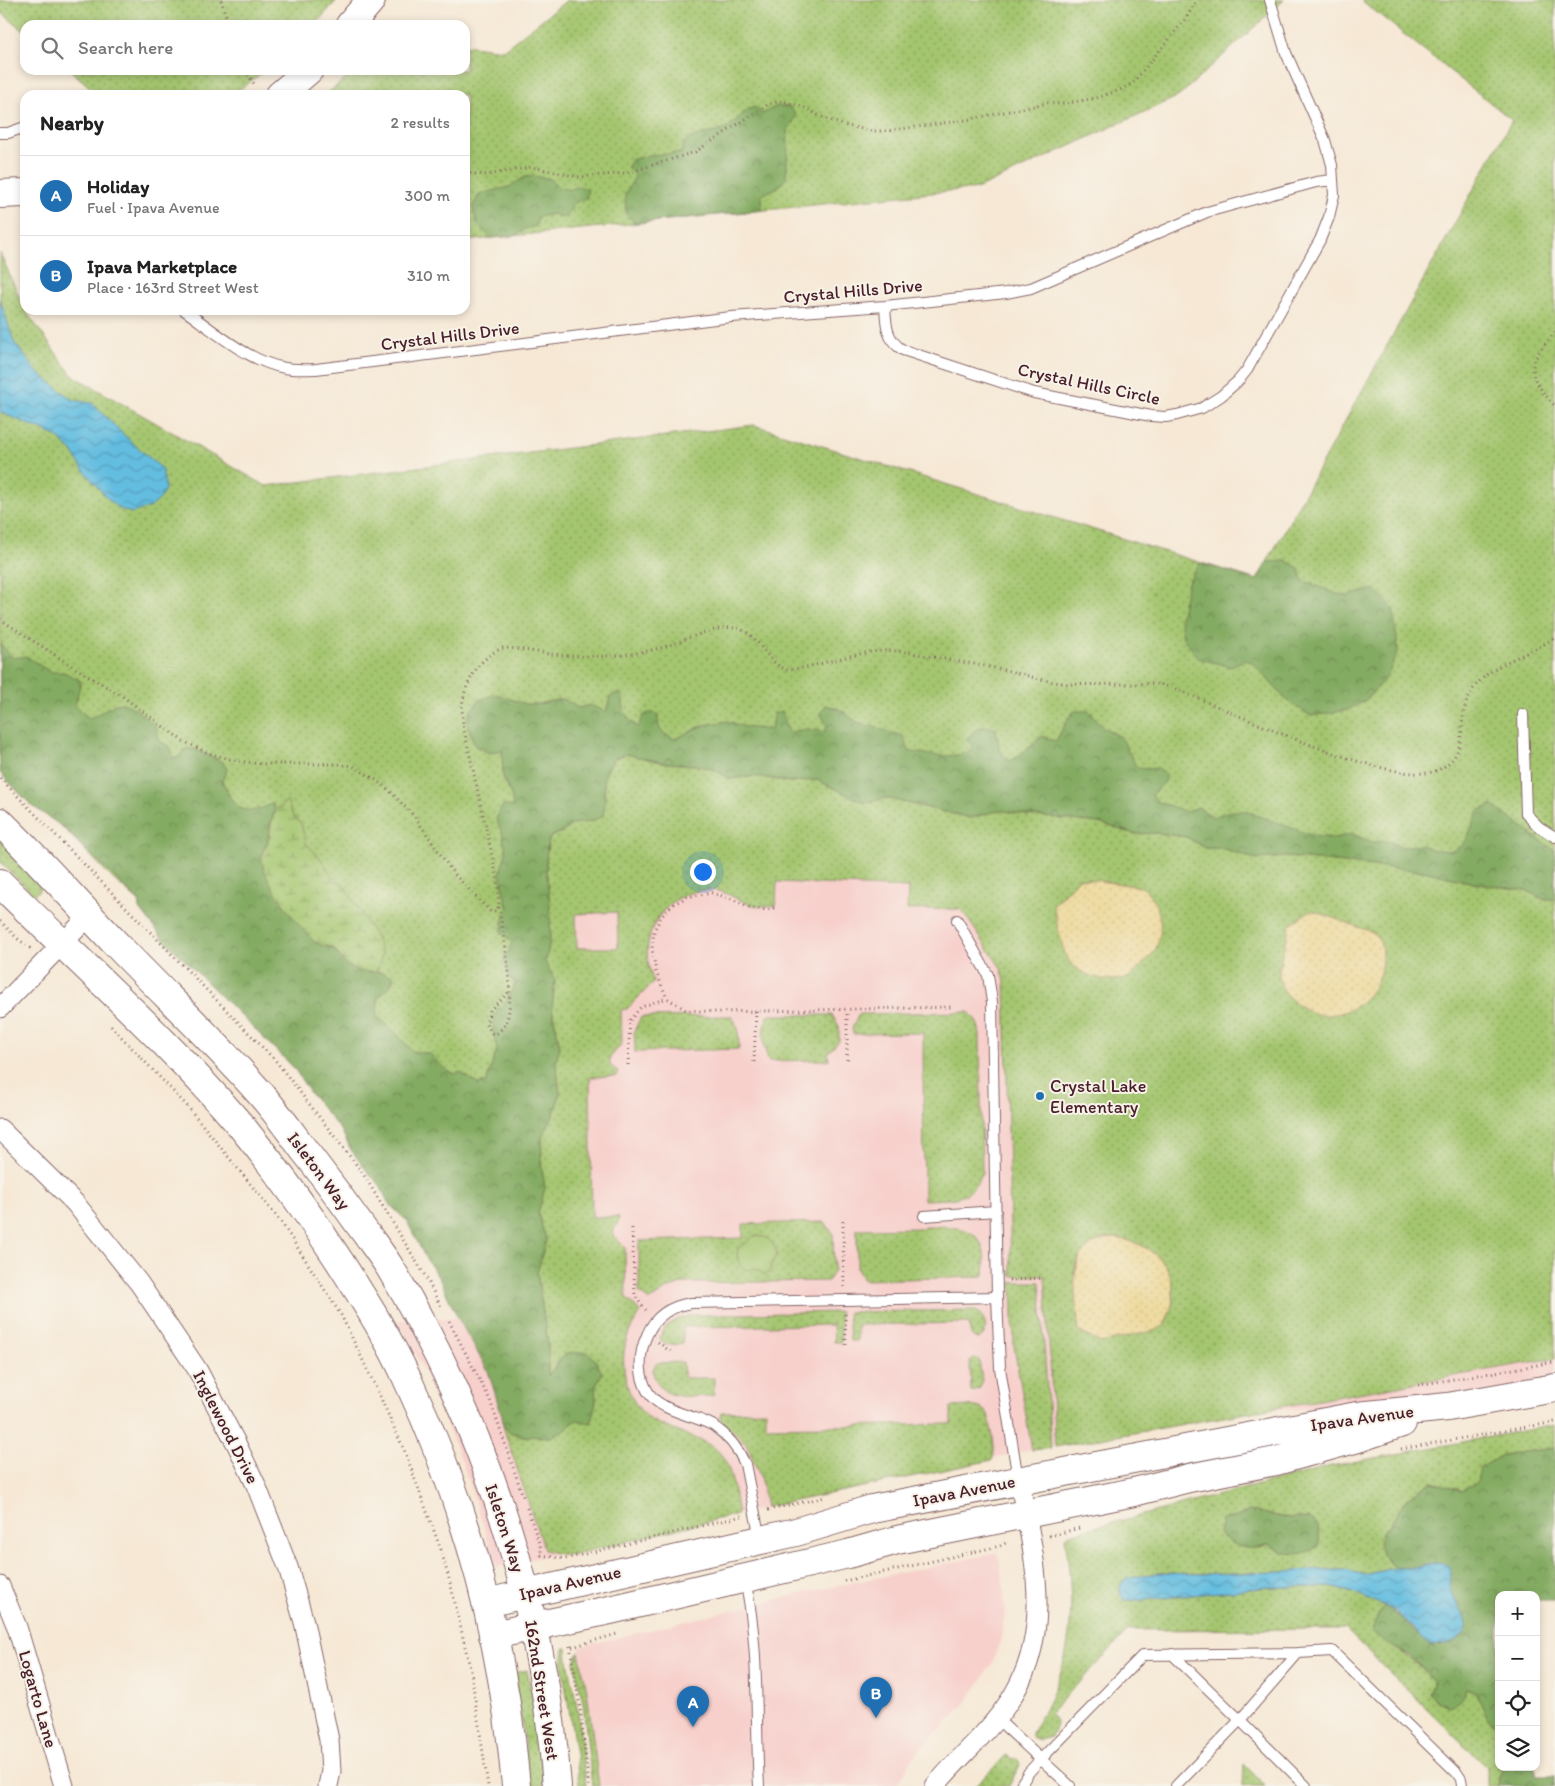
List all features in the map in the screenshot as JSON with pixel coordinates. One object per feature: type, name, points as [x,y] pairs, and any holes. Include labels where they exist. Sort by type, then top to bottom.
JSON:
[{"type":"main road","points":[[354,20],[371,0]]},
{"type":"main road","points":[[286,90],[302,75]]},
{"type":"main road","points":[[0,194],[20,193]]},
{"type":"main road","name":"Isleton Way","points":[[0,822],[40,861],[88,916],[220,1049],[260,1093],[323,1174],[387,1264],[428,1336],[454,1389],[495,1493],[513,1548],[525,1594]]},
{"type":"main road","name":"Isleton Way","points":[[0,883],[54,952],[116,996],[177,1057],[242,1128],[298,1200],[357,1288],[395,1355],[432,1435],[467,1534],[486,1603]]},
{"type":"main road","name":"Ipava Avenue","points":[[486,1603],[796,1532],[872,1509],[1357,1416],[1448,1407],[1555,1388]]},
{"type":"main road","name":"Ipava Avenue","points":[[493,1635],[848,1554],[897,1540],[1276,1461],[1358,1438],[1448,1407]]},
{"type":"main road","name":"162nd Street West","points":[[525,1594],[533,1626],[550,1729],[557,1786]]},
{"type":"main road","points":[[486,1603],[507,1712],[516,1786]]},
{"type":"street","points":[[0,1008],[88,916]]},
{"type":"street","name":"Inglewood Drive","points":[[0,1128],[74,1203],[139,1283],[197,1368],[236,1443],[256,1484],[288,1567],[304,1622],[329,1740],[331,1771],[328,1786]]},
{"type":"street","points":[[935,1786],[996,1718],[1015,1693],[1033,1649],[1038,1590],[1031,1539],[1018,1480]]},
{"type":"street","name":"Logarto Lane","points":[[0,1586],[17,1627],[64,1786]]},
{"type":"lane","points":[[1270,0],[1286,53],[1325,140],[1332,165],[1333,180]]},
{"type":"lane","points":[[0,133],[8,133],[20,129]]},
{"type":"lane","name":"Crystal Hills Circle","points":[[885,306],[886,327],[894,345],[903,350],[1045,396],[1140,415],[1166,417],[1190,412],[1202,408],[1221,396],[1247,370],[1325,229],[1332,206],[1333,180]]},
{"type":"lane","name":"Crystal Hills Drive","points":[[191,315],[250,355],[273,366],[297,370],[731,317],[981,297],[1030,288],[1207,212],[1316,182],[1333,180]]},
{"type":"lane","points":[[1523,714],[1526,814],[1539,827],[1555,837]]},
{"type":"lane","points":[[957,920],[988,975],[992,1002],[1000,1368],[1018,1480]]},
{"type":"lane","points":[[924,1216],[996,1211]]},
{"type":"lane","points":[[760,1540],[745,1464],[733,1443],[712,1426],[662,1406],[653,1398],[643,1380],[640,1369],[641,1353],[649,1329],[660,1315],[670,1309],[691,1303],[997,1297]]},
{"type":"lane","points":[[745,1578],[750,1601],[754,1646],[759,1786]]},
{"type":"lane","points":[[1020,1786],[1041,1758],[1143,1655],[1332,1651],[1456,1773],[1461,1779],[1462,1786]]},
{"type":"lane","points":[[1176,1786],[1240,1720],[1298,1653]]},
{"type":"lane","points":[[1172,1654],[1306,1786]]},
{"type":"lane","points":[[996,1718],[1070,1786]]},
{"type":"path","points":[[221,0],[228,20]]},
{"type":"path","points":[[470,174],[487,175],[532,167],[578,177],[627,173],[695,152],[770,104],[782,101],[801,106],[836,122],[871,131],[931,125],[1009,112],[1048,103],[1062,104],[1096,98],[1120,90],[1133,83],[1187,17],[1196,0]]},
{"type":"path","points":[[248,75],[254,84]]},
{"type":"path","points":[[1555,332],[1533,360],[1532,367],[1534,378],[1555,406]]},
{"type":"path","points":[[0,619],[122,696],[183,741],[208,753],[233,760],[260,764],[338,764],[352,766],[376,780],[400,801],[415,817],[454,874],[490,911],[496,911],[499,906]]},
{"type":"path","points":[[510,991],[490,1010],[486,1024],[492,1033],[497,1033],[506,1024],[510,991],[508,964],[499,906],[497,877],[463,725],[462,709],[463,700],[475,672],[494,651],[503,648],[587,658],[619,656],[655,649],[717,630],[733,628],[752,635],[777,666],[788,670],[861,653],[894,651],[1009,671],[1056,682],[1165,685],[1339,756],[1395,772],[1429,773],[1439,770],[1458,751],[1462,739],[1469,695],[1484,677],[1496,667],[1542,646],[1555,637]]},
{"type":"path","points":[[774,908],[766,910],[750,907],[712,893],[687,897],[672,905],[661,917],[654,931],[652,949],[656,972],[667,998],[686,1010],[756,1011],[954,1008]]},
{"type":"path","points":[[0,921],[18,939],[54,952]]},
{"type":"path","points":[[628,1065],[630,1020],[640,1007],[667,998]]},
{"type":"path","points":[[847,1010],[847,1060]]},
{"type":"path","points":[[754,1062],[756,1011]]},
{"type":"path","points":[[108,1023],[188,1107],[281,1222],[341,1316],[378,1392],[404,1452],[441,1550],[471,1672],[488,1786]]},
{"type":"path","points":[[632,1228],[635,1296],[646,1310]]},
{"type":"path","points":[[1009,1280],[1044,1278]]},
{"type":"path","points":[[566,1642],[572,1647],[589,1786]]},
{"type":"shaded area","name":"Crystal Lake Elementary","points":[[519,720],[1555,877],[1555,1402],[1207,1411],[496,1567],[462,1462],[422,1366],[397,1320],[527,1315]]},
{"type":"shaded area","points":[[998,1553],[1004,1587],[1005,1614],[1000,1641],[992,1664],[966,1703],[927,1742],[912,1760],[896,1786],[599,1786],[587,1691],[579,1647],[807,1592]]},
{"type":"green space","points":[[0,0],[337,0],[319,20],[20,20],[20,28],[0,11]]},
{"type":"green space","points":[[567,0],[1284,0],[1179,96],[979,188],[470,240],[470,90],[332,90],[349,75],[470,75],[470,46],[503,50]]},
{"type":"green space","points":[[1361,0],[1555,0],[1555,877],[519,720],[527,1315],[406,1217],[338,1116],[150,911],[113,879],[0,762],[0,253],[20,299],[20,315],[29,315],[72,375],[266,486],[754,425],[1257,580],[1512,120]]},
{"type":"green space","points":[[76,75],[259,75],[239,90],[93,90]]},
{"type":"green space","points":[[777,106],[790,107],[796,115],[787,131],[786,178],[778,187],[762,195],[762,210],[635,223],[626,214],[625,194],[635,177],[628,167],[631,160],[649,155],[681,153],[684,143],[689,139],[727,128],[754,107],[762,114]]},
{"type":"green space","points":[[534,176],[550,179],[559,187],[568,190],[579,186],[588,190],[586,198],[574,203],[564,218],[553,214],[538,217],[536,226],[525,229],[517,235],[491,238],[477,224],[473,207],[480,194],[509,187],[525,177]]},
{"type":"green space","points":[[1286,561],[1299,568],[1302,580],[1347,596],[1375,589],[1393,608],[1398,650],[1388,675],[1366,700],[1348,710],[1311,716],[1287,701],[1252,662],[1243,660],[1232,667],[1200,659],[1183,638],[1180,618],[1188,582],[1200,563],[1257,580],[1267,562]]},
{"type":"green space","points":[[0,644],[14,658],[26,656],[50,672],[64,672],[81,681],[75,706],[89,718],[114,705],[125,704],[136,709],[155,725],[160,741],[170,747],[174,758],[178,758],[184,750],[194,749],[223,762],[227,770],[222,781],[232,801],[238,807],[258,810],[272,803],[275,809],[269,828],[268,841],[261,856],[316,943],[334,949],[345,963],[368,973],[377,971],[394,977],[389,988],[378,998],[377,1016],[412,1051],[430,1054],[447,1071],[455,1074],[460,1072],[478,1084],[486,1083],[497,1049],[493,1030],[493,1016],[506,1002],[516,982],[509,978],[504,957],[509,951],[512,942],[501,932],[507,907],[500,873],[506,852],[502,832],[496,819],[503,805],[513,807],[511,795],[503,777],[502,750],[489,753],[475,746],[467,723],[469,713],[479,700],[496,694],[525,704],[540,704],[564,699],[578,708],[590,705],[606,712],[610,697],[617,693],[623,695],[623,705],[626,714],[634,724],[638,727],[643,716],[649,713],[658,714],[659,728],[666,735],[675,739],[704,725],[728,721],[745,727],[771,730],[773,714],[782,711],[789,732],[808,729],[825,732],[827,725],[820,713],[826,705],[843,711],[857,722],[903,736],[909,751],[932,755],[947,756],[969,752],[973,745],[966,740],[974,731],[984,726],[996,729],[999,747],[1006,758],[1011,761],[1042,736],[1056,741],[1069,717],[1075,711],[1089,711],[1103,727],[1121,737],[1137,768],[1156,768],[1166,775],[1165,782],[1152,794],[1156,801],[1187,812],[1198,807],[1213,817],[1230,811],[1245,811],[1314,836],[1334,838],[1353,834],[1372,842],[1387,841],[1403,847],[1421,845],[1434,850],[1453,851],[1466,841],[1478,811],[1492,805],[1555,851],[1555,899],[1543,899],[1526,890],[1478,884],[1424,871],[1287,857],[1256,859],[1221,848],[1205,848],[1187,837],[1158,833],[1135,834],[1099,823],[1026,815],[1000,810],[971,818],[886,798],[865,803],[817,780],[789,782],[756,776],[729,779],[716,770],[695,765],[666,763],[626,754],[613,759],[604,777],[605,804],[603,816],[589,822],[572,824],[564,831],[550,837],[547,853],[546,866],[550,904],[550,929],[549,946],[545,962],[555,981],[552,1008],[560,1047],[556,1060],[560,1094],[554,1114],[542,1137],[541,1163],[545,1188],[538,1213],[546,1240],[537,1273],[548,1345],[548,1376],[566,1353],[588,1352],[596,1361],[602,1373],[595,1388],[596,1401],[591,1423],[576,1420],[567,1428],[551,1437],[521,1436],[510,1432],[503,1426],[502,1416],[488,1371],[407,1221],[389,1204],[379,1184],[351,1150],[342,1132],[310,1093],[294,1068],[164,940],[140,909],[139,901],[64,828],[31,805],[0,773]]},
{"type":"green space","points":[[626,754],[666,763],[695,765],[716,770],[729,779],[756,776],[789,782],[817,780],[865,803],[886,798],[971,818],[1000,810],[1026,815],[1099,823],[1135,834],[1158,833],[1187,837],[1205,848],[1221,848],[1256,859],[1287,857],[1424,871],[1478,884],[1526,890],[1543,899],[1555,899],[1555,1358],[1055,1447],[1045,1276],[1011,1276],[1005,981],[1001,968],[961,909],[907,910],[908,888],[777,882],[776,906],[752,905],[715,890],[695,892],[681,897],[670,904],[653,926],[647,953],[649,969],[654,982],[627,1009],[621,1010],[622,1043],[610,1058],[610,1065],[618,1072],[616,1076],[590,1077],[592,1217],[619,1217],[613,1236],[625,1247],[626,1298],[641,1312],[630,1331],[624,1349],[624,1372],[631,1395],[644,1414],[653,1421],[697,1439],[719,1452],[724,1458],[730,1473],[738,1514],[576,1554],[563,1555],[544,1550],[503,1426],[510,1432],[521,1436],[551,1437],[567,1428],[596,1401],[595,1388],[602,1373],[559,1360],[548,1377],[548,1345],[537,1273],[546,1240],[538,1213],[545,1188],[541,1163],[542,1137],[554,1114],[560,1094],[556,1060],[560,1047],[552,1008],[555,981],[545,962],[549,946],[550,929],[550,904],[546,866],[547,853],[550,837],[564,831],[572,824],[589,822],[605,804],[604,777],[613,759]],"holes":[[[1079,878],[1142,887],[1072,964],[1066,952],[1053,905]],[[617,912],[618,948],[577,948],[576,914]],[[1115,1238],[1138,1244],[1157,1257],[1164,1265],[1170,1275],[1173,1287],[1171,1310],[1164,1326],[1074,1275],[1076,1264],[1081,1256],[1101,1239]]]},
{"type":"green space","points":[[287,801],[292,814],[301,824],[306,843],[323,861],[331,876],[345,887],[376,937],[382,955],[377,971],[365,972],[353,968],[345,963],[333,948],[315,942],[282,903],[268,878],[262,854],[267,843],[274,815]]},
{"type":"green space","points":[[0,840],[44,886],[34,895],[0,862]]},
{"type":"green space","points":[[968,1012],[977,1022],[980,1035],[982,1172],[973,1189],[966,1194],[952,1199],[924,1200],[923,1033],[853,1034],[852,1028],[859,1014]]},
{"type":"green space","points":[[769,1015],[832,1015],[839,1026],[839,1041],[828,1053],[829,1060],[769,1061],[765,1050],[763,1032]]},
{"type":"green space","points":[[732,1016],[738,1028],[739,1049],[635,1052],[634,1031],[641,1017]]},
{"type":"green space","points":[[825,1222],[833,1234],[834,1270],[828,1281],[684,1283],[667,1289],[649,1301],[639,1292],[639,1241],[743,1238],[743,1224]]},
{"type":"green space","points":[[924,1226],[961,1229],[970,1232],[978,1238],[985,1259],[984,1275],[982,1277],[863,1280],[857,1269],[857,1229],[924,1228]]},
{"type":"green space","points":[[753,1236],[766,1238],[772,1242],[776,1249],[777,1254],[770,1265],[771,1268],[765,1275],[755,1268],[746,1270],[738,1261],[738,1248]]},
{"type":"green space","points":[[1012,1282],[1040,1282],[1051,1448],[1032,1450],[1014,1347]]},
{"type":"green space","points":[[974,1310],[980,1314],[986,1326],[985,1333],[979,1339],[972,1336],[969,1323],[857,1325],[857,1341],[850,1341],[848,1312]]},
{"type":"green space","points":[[840,1312],[841,1342],[834,1342],[833,1325],[683,1327],[683,1344],[666,1345],[661,1341],[660,1337],[669,1325],[692,1315]]},
{"type":"green space","points":[[973,1358],[979,1360],[982,1380],[980,1388],[971,1391],[970,1361]]},
{"type":"green space","points":[[683,1362],[684,1378],[714,1378],[714,1395],[678,1396],[664,1391],[654,1376],[653,1369],[657,1363]]},
{"type":"green space","points":[[951,1407],[976,1407],[981,1408],[988,1414],[994,1444],[992,1460],[766,1507],[760,1476],[746,1443],[720,1419],[722,1412],[766,1411],[766,1427],[951,1424]]},
{"type":"green space","points":[[1555,1425],[1555,1448],[1502,1455],[1477,1482],[1462,1491],[1432,1482],[1407,1498],[1389,1526],[1382,1532],[1382,1554],[1394,1568],[1365,1575],[1345,1570],[1201,1574],[1158,1573],[1121,1583],[1120,1593],[1124,1600],[1144,1600],[1268,1587],[1330,1587],[1361,1595],[1384,1606],[1379,1613],[1385,1642],[1412,1660],[1434,1682],[1429,1694],[1437,1701],[1467,1688],[1475,1691],[1489,1720],[1495,1723],[1495,1771],[1501,1771],[1498,1786],[1487,1786],[1487,1767],[1345,1629],[1129,1630],[1050,1713],[1057,1722],[1051,1737],[1039,1740],[1032,1737],[1032,1733],[1054,1691],[1067,1648],[1071,1593],[1065,1537],[1069,1534],[1331,1466]],"holes":[[[1249,1511],[1290,1518],[1300,1516],[1279,1550],[1268,1544],[1255,1548],[1223,1520],[1234,1519]]]},
{"type":"green space","points":[[1555,1448],[1555,1601],[1540,1601],[1540,1591],[1495,1591],[1495,1723],[1489,1720],[1475,1691],[1467,1688],[1461,1700],[1450,1706],[1437,1701],[1429,1694],[1434,1682],[1420,1666],[1408,1655],[1385,1642],[1372,1630],[1384,1606],[1403,1620],[1431,1646],[1450,1643],[1463,1636],[1464,1616],[1449,1587],[1451,1573],[1437,1562],[1417,1568],[1394,1568],[1382,1554],[1379,1542],[1382,1532],[1389,1526],[1407,1498],[1432,1482],[1462,1491],[1477,1482],[1480,1468],[1502,1455]]},
{"type":"green space","points":[[1249,1511],[1312,1520],[1319,1528],[1319,1546],[1306,1552],[1293,1554],[1281,1551],[1268,1544],[1253,1548],[1242,1547],[1231,1543],[1219,1534],[1222,1520],[1234,1518]]},
{"type":"green space","points":[[564,1648],[567,1648],[578,1712],[586,1786],[579,1786],[562,1665]]},
{"type":"green space","points":[[579,1652],[587,1691],[599,1786],[592,1786],[583,1703],[574,1662]]},
{"type":"green space","points":[[527,1670],[536,1717],[544,1786],[529,1786],[521,1715],[513,1673]]},
{"type":"green space","points":[[1006,1755],[1012,1759],[1017,1758],[1020,1764],[1009,1786],[975,1786]]},
{"type":"green space","points":[[1244,1764],[1265,1786],[1243,1786]]},
{"type":"green space","points":[[1501,1771],[1535,1771],[1535,1776],[1555,1776],[1555,1786],[1498,1786]]},
{"type":"sand","points":[[1079,878],[1142,887],[1157,908],[1160,933],[1154,952],[1128,978],[1113,980],[1094,977],[1075,968],[1068,958],[1062,944],[1053,905]]},
{"type":"sand","points":[[1311,910],[1372,932],[1379,940],[1382,956],[1377,982],[1361,1002],[1351,1009],[1326,1015],[1313,1013],[1290,998],[1280,983],[1280,963],[1290,925]]},
{"type":"sand","points":[[1115,1238],[1138,1244],[1149,1250],[1165,1265],[1173,1287],[1173,1300],[1164,1326],[1156,1330],[1101,1343],[1079,1332],[1075,1287],[1076,1272],[1079,1259],[1086,1249],[1098,1242]]},
{"type":"water","points":[[0,299],[14,342],[37,372],[73,400],[92,403],[161,468],[165,489],[160,499],[151,507],[131,513],[118,508],[106,497],[82,468],[72,451],[56,436],[0,412]]},
{"type":"water","points":[[1437,1562],[1448,1565],[1451,1573],[1449,1587],[1464,1616],[1467,1629],[1456,1640],[1431,1646],[1395,1611],[1361,1595],[1330,1587],[1268,1587],[1144,1600],[1124,1600],[1120,1593],[1121,1583],[1129,1578],[1158,1573],[1201,1574],[1345,1570],[1365,1575],[1394,1568],[1417,1568]]},
{"type":"place","name":"Crystal Lake Elementary","points":[[1040,1096]]},
{"type":"place","name":"Ipava Marketplace","points":[[876,1718]]},
{"type":"place","name":"Holiday","points":[[693,1727]]}]
